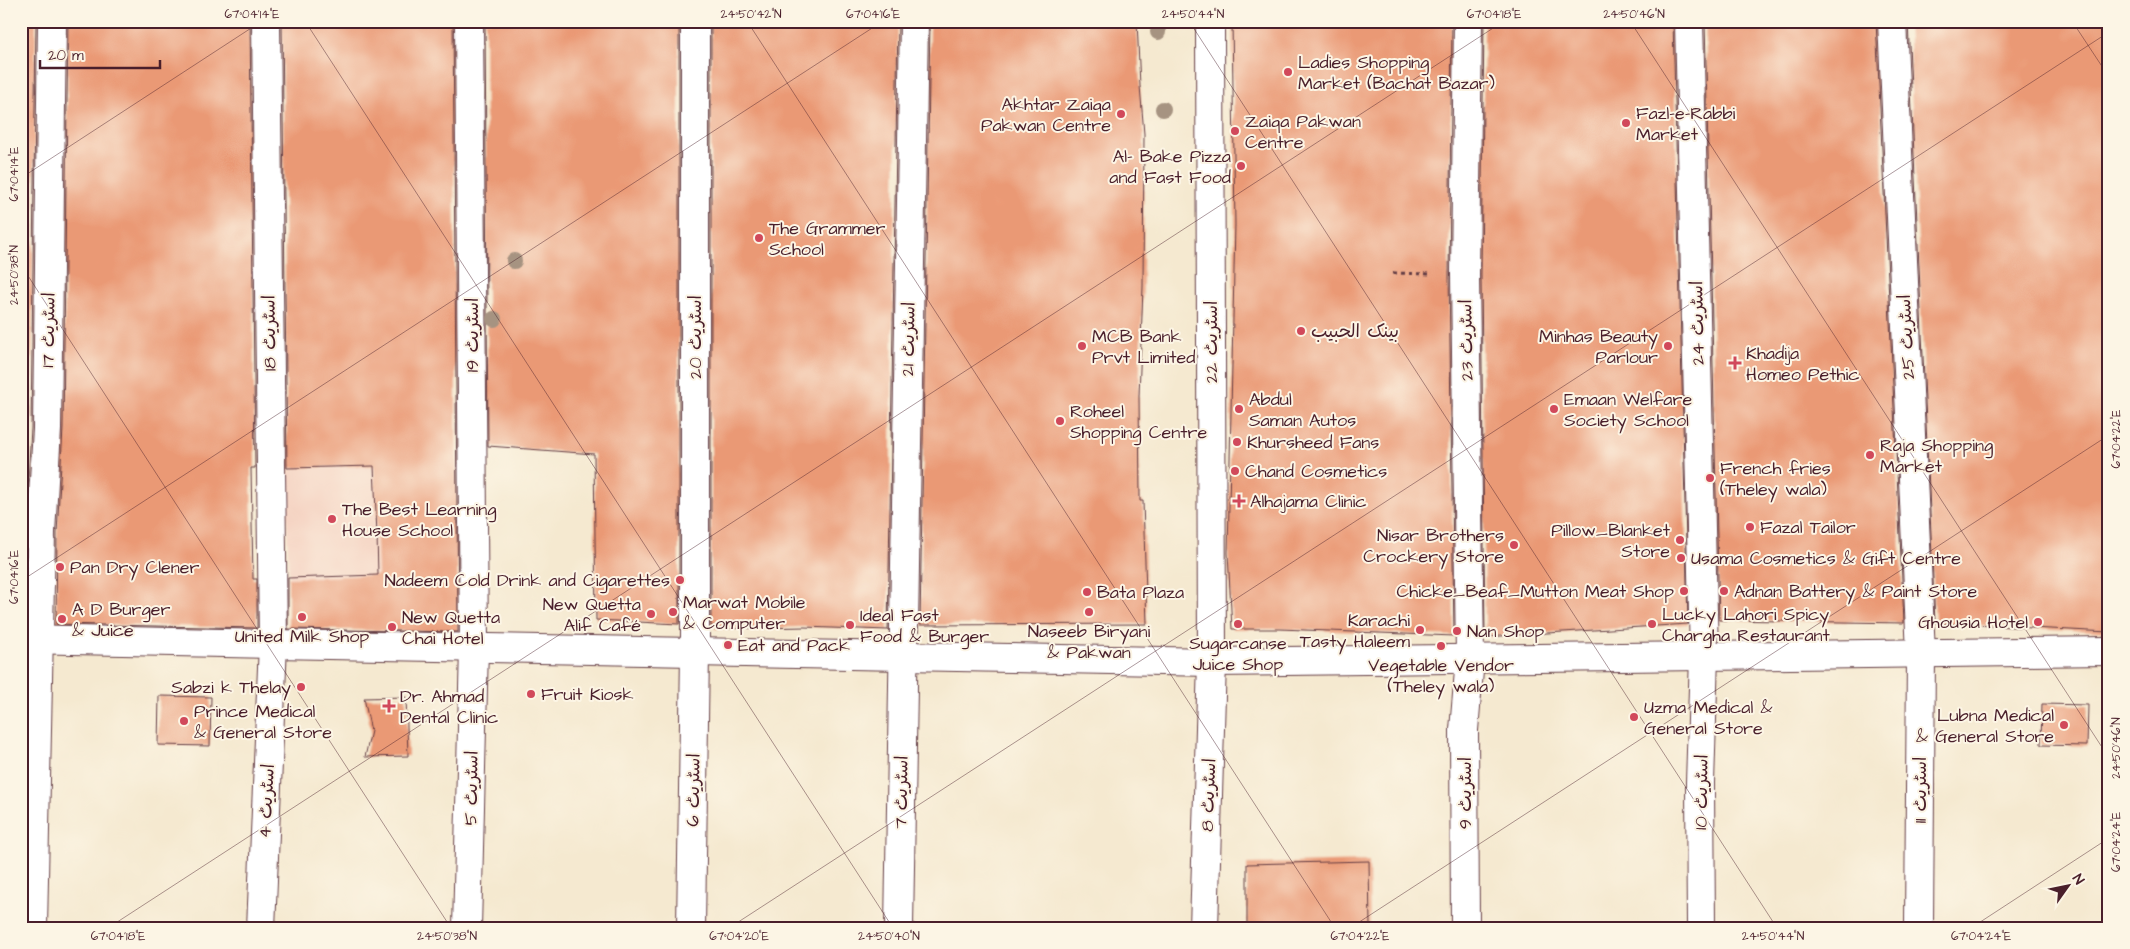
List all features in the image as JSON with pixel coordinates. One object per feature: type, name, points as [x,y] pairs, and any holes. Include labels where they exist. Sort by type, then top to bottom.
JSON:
[{"type":"street","name":"اسٹریٹ 17","points":[[33,928],[30,639],[41,532],[47,429],[52,21]]},
{"type":"street","name":"اسٹریٹ 18","points":[[266,21],[273,644]]},
{"type":"street","name":"اسٹریٹ 19","points":[[469,21],[474,648]]},
{"type":"street","name":"اسٹریٹ 20","points":[[695,21],[695,652]]},
{"type":"street","name":"اسٹریٹ 21","points":[[903,656],[914,21]]},
{"type":"street","name":"اسٹریٹ 22","points":[[1210,21],[1212,662]]},
{"type":"street","name":"اسٹریٹ 23","points":[[1468,21],[1465,275],[1470,659]]},
{"type":"street","name":"اسٹریٹ 24","points":[[1690,21],[1704,656]]},
{"type":"street","name":"اسٹریٹ 25","points":[[1892,21],[1921,653]]},
{"type":"street","points":[[30,639],[1212,662],[2109,651]]},
{"type":"street","name":"اسٹریٹ 4","points":[[261,928],[273,644]]},
{"type":"street","name":"اسٹریٹ 5","points":[[467,928],[474,648]]},
{"type":"street","name":"اسٹریٹ 6","points":[[691,928],[695,652]]},
{"type":"street","name":"اسٹریٹ 11","points":[[1919,928],[1921,653]]},
{"type":"street","name":"اسٹریٹ 7","points":[[899,928],[903,656]]},
{"type":"street","name":"اسٹریٹ 10","points":[[1700,928],[1700,784],[1704,656]]},
{"type":"street","name":"اسٹریٹ 9","points":[[1465,928],[1464,730],[1470,659]]},
{"type":"street","name":"اسٹریٹ 8","points":[[1204,928],[1212,662]]},
{"type":"shaded area","name":"The Best Learning House School","points":[[374,466],[377,504],[378,576],[289,578],[285,468]]},
{"type":"building","points":[[21,21],[36,21],[31,428],[25,532],[24,620],[21,620]]},
{"type":"building","points":[[68,21],[250,21],[255,468],[251,468],[253,579],[257,579],[257,628],[56,624],[57,533],[63,429]]},
{"type":"building","points":[[282,21],[453,21],[458,632],[288,629],[288,578],[378,575],[374,466],[287,468]]},
{"type":"building","points":[[485,21],[679,21],[679,624],[596,620],[594,454],[488,446]]},
{"type":"building","points":[[711,21],[898,21],[888,630],[804,627],[715,629],[715,626],[711,626]]},
{"type":"building","points":[[930,21],[1137,21],[1144,134],[1143,287],[1139,396],[1140,501],[1143,501],[1147,624],[920,625]]},
{"type":"building","points":[[1232,21],[1452,21],[1449,275],[1454,636],[1280,629],[1232,629],[1228,553],[1235,224]]},
{"type":"building","points":[[1484,21],[1673,21],[1688,624],[1485,637],[1481,275]]},
{"type":"building","points":[[1705,21],[1876,21],[1904,623],[1719,620]]},
{"type":"building","points":[[1908,21],[2109,21],[2109,632],[1935,623]]},
{"type":"building","name":"Prince Medical & General Store","points":[[159,696],[211,697],[210,746],[158,745]]},
{"type":"building","name":"Dr. Ahmad Dental Clinic","points":[[406,697],[408,756],[365,757],[371,731],[364,698]]},
{"type":"building","name":"Lubna Medical & General Store","points":[[2042,704],[2088,705],[2087,746],[2041,745]]},
{"type":"building","points":[[1369,861],[1370,928],[1247,928],[1247,864]]},
{"type":"place","name":"Ladies Shopping Market (Bachat Bazar)","points":[[1288,72]]},
{"type":"place","name":"Akhtar Zaiqa Pakwan Centre","points":[[1121,114]]},
{"type":"place","name":"Fazl-e-Rabbi Market","points":[[1626,123]]},
{"type":"place","name":"Zaiqa Pakwan Centre","points":[[1235,131]]},
{"type":"place","name":"Al- Bake Pizza and Fast Food","points":[[1241,166]]},
{"type":"place","name":"The Grammer School","points":[[759,238]]},
{"type":"place","name":"بينک الحبيب","points":[[1301,331]]},
{"type":"place","name":"MCB Bank Prvt Limited","points":[[1082,346]]},
{"type":"place","name":"Minhas Beauty Parlour","points":[[1668,346]]},
{"type":"place","name":"Khadija Homeo Pethic","points":[[1735,363]]},
{"type":"place","name":"Abdul Saman Autos","points":[[1239,409]]},
{"type":"place","name":"Emaan Welfare Society School","points":[[1554,409]]},
{"type":"place","name":"Roheel Shopping Centre","points":[[1060,421]]},
{"type":"place","name":"Khursheed Fans","points":[[1237,442]]},
{"type":"place","name":"Raja Shopping Market","points":[[1870,455]]},
{"type":"place","name":"Chand Cosmetics","points":[[1235,471]]},
{"type":"place","name":"French fries (Theley wala)","points":[[1710,478]]},
{"type":"place","name":"Alhajama Clinic","points":[[1239,501]]},
{"type":"place","name":"The Best Learning House School","points":[[332,519]]},
{"type":"place","name":"Fazal Tailor","points":[[1750,527]]},
{"type":"place","name":"Pillow_Blanket Store","points":[[1680,540]]},
{"type":"place","name":"Nisar Brothers Crockery Store","points":[[1514,545]]},
{"type":"place","name":"Usama Cosmetics & Gift Centre","points":[[1681,558]]},
{"type":"place","name":"Pan Dry Clener","points":[[60,567]]},
{"type":"place","name":"Nadeem Cold Drink and Cigarettes","points":[[680,580]]},
{"type":"place","name":"Chicke_Beaf_Mutton Meat Shop","points":[[1684,591]]},
{"type":"place","name":"Adnan Battery & Paint Store","points":[[1724,591]]},
{"type":"place","name":"Bata Plaza","points":[[1087,592]]},
{"type":"place","name":"Marwat Mobile & Computer","points":[[673,612]]},
{"type":"place","name":"Naseeb Biryani & Pakwan","points":[[1089,612]]},
{"type":"place","name":"New Quetta Alif Café","points":[[651,614]]},
{"type":"place","name":"United Milk Shop","points":[[302,617]]},
{"type":"place","name":"A D Burger & Juice","points":[[62,619]]},
{"type":"place","name":"Ghousia Hotel","points":[[2038,622]]},
{"type":"place","name":"Sugarcanse Juice Shop","points":[[1238,624]]},
{"type":"place","name":"Lucky Lahori Spicy Chargha Restaurant","points":[[1652,624]]},
{"type":"place","name":"Ideal Fast Food & Burger","points":[[850,625]]},
{"type":"place","name":"New Quetta Chai Hotel","points":[[392,627]]},
{"type":"place","name":"Karachi Tasty Haleem","points":[[1420,630]]},
{"type":"place","name":"Nan Shop","points":[[1457,631]]},
{"type":"place","name":"Eat and Pack","points":[[728,645]]},
{"type":"place","name":"Vegetable Vendor (Theley wala)","points":[[1441,646]]},
{"type":"place","name":"Sabzi k Thelay","points":[[301,687]]},
{"type":"place","name":"Fruit Kiosk","points":[[531,694]]},
{"type":"place","name":"Dr. Ahmad Dental Clinic","points":[[389,706]]},
{"type":"place","name":"Uzma Medical & General Store","points":[[1634,717]]},
{"type":"place","name":"Prince Medical & General Store","points":[[184,721]]},
{"type":"place","name":"Lubna Medical & General Store","points":[[2064,725]]}]
